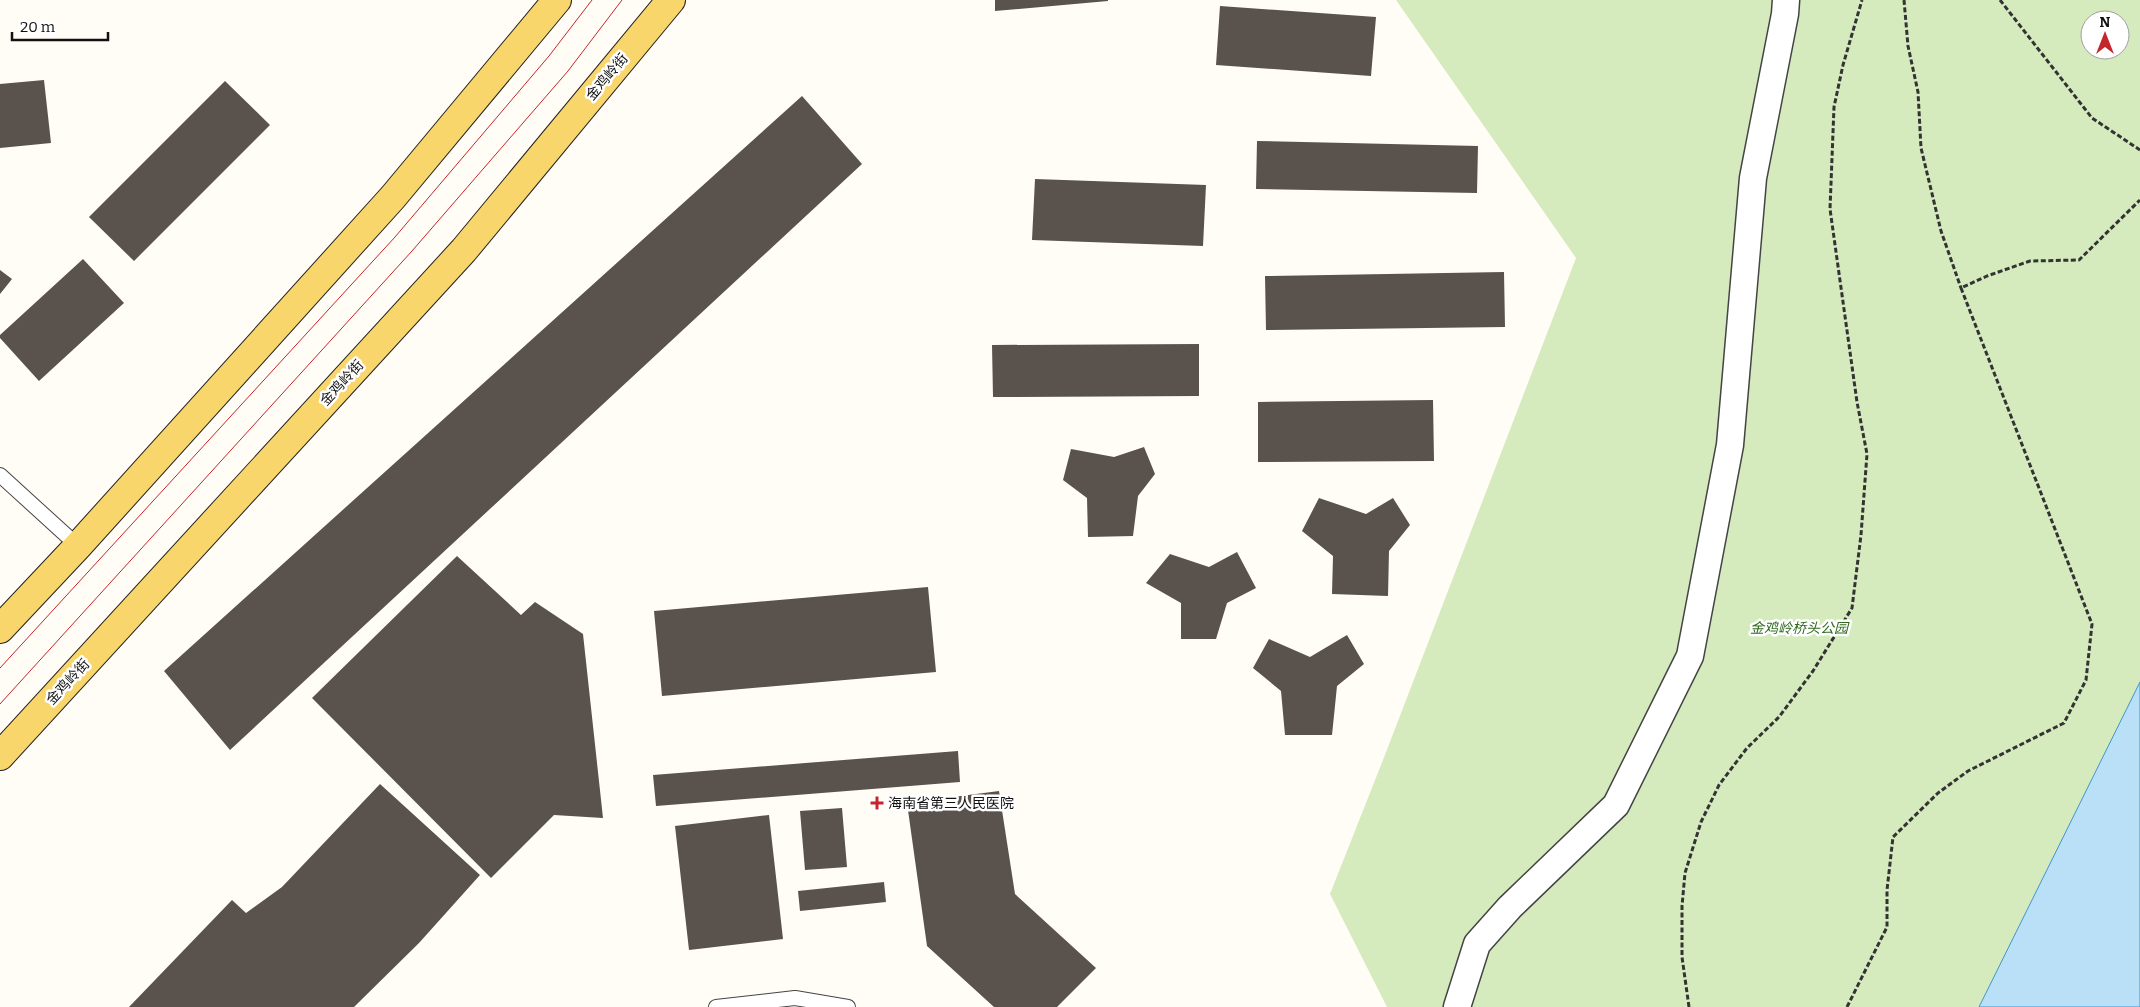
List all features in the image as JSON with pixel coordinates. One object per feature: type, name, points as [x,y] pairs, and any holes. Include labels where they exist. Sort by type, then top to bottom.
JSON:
[{"type":"main road","points":[[0,629],[78,546],[393,197],[557,0]]},
{"type":"main road","name":"金鸡岭街","points":[[0,756],[464,250],[671,0]]},
{"type":"street","points":[[1457,1007],[1477,944],[1510,907],[1616,805],[1690,656],[1730,445],[1753,178],[1785,14],[1786,0]]},
{"type":"lane","points":[[0,475],[78,546]]},
{"type":"lane","points":[[716,1007],[795,998],[848,1007]]},
{"type":"path","points":[[1689,1007],[1682,957],[1682,906],[1685,873],[1701,822],[1719,785],[1747,748],[1779,717],[1814,671],[1852,608],[1861,534],[1867,454],[1857,402],[1830,209],[1834,107],[1842,65],[1862,0]]},
{"type":"path","points":[[1848,1007],[1888,927],[1888,890],[1893,837],[1938,793],[1968,771],[2064,723],[2086,680],[2092,624],[1941,231],[1921,148],[1918,92],[1908,46],[1904,0]]},
{"type":"path","points":[[2000,0],[2092,118],[2140,150]]},
{"type":"path","points":[[1962,288],[1988,276],[2030,261],[2079,260],[2140,200]]},
{"type":"green space","name":"金鸡岭桥头公园","points":[[1396,0],[2140,0],[2140,700],[2002,1007],[1387,1007],[1330,894],[1576,258]]},
{"type":"water","points":[[2140,682],[2140,1007],[1979,1007]]},
{"type":"building","points":[[995,0],[1108,0],[1108,1],[995,11]]},
{"type":"building","points":[[1220,6],[1376,17],[1371,76],[1216,65]]},
{"type":"building","points":[[44,80],[51,143],[0,148],[0,84]]},
{"type":"building","points":[[225,81],[270,125],[134,261],[89,217]]},
{"type":"building","points":[[802,96],[862,164],[230,750],[164,671]]},
{"type":"building","points":[[1257,141],[1478,146],[1477,193],[1256,189]]},
{"type":"building","points":[[1035,179],[1206,185],[1203,246],[1032,240]]},
{"type":"building","points":[[83,259],[124,303],[39,381],[0,338],[0,335]]},
{"type":"building","points":[[0,270],[12,279],[0,294]]},
{"type":"building","points":[[1504,272],[1505,327],[1266,330],[1265,276]]},
{"type":"building","points":[[1199,344],[1199,396],[993,397],[992,345]]},
{"type":"building","points":[[1433,400],[1434,461],[1258,462],[1258,402]]},
{"type":"building","points":[[1144,447],[1155,474],[1138,496],[1133,536],[1088,537],[1087,498],[1063,480],[1071,449],[1114,457]]},
{"type":"building","points":[[1319,498],[1366,514],[1393,498],[1410,525],[1389,551],[1388,596],[1332,594],[1333,556],[1302,531]]},
{"type":"building","points":[[1237,552],[1256,588],[1227,603],[1216,639],[1181,639],[1181,603],[1146,583],[1170,554],[1209,567]]},
{"type":"building","points":[[457,556],[521,615],[535,602],[583,634],[603,818],[554,815],[491,878],[312,698]]},
{"type":"building","points":[[928,587],[936,672],[662,696],[654,611]]},
{"type":"building","points":[[1347,635],[1364,664],[1337,686],[1332,735],[1285,735],[1281,691],[1253,668],[1269,639],[1310,657]]},
{"type":"building","points":[[958,751],[960,782],[656,806],[653,775]]},
{"type":"building","points":[[380,784],[480,875],[419,943],[354,1007],[129,1007],[232,900],[246,913],[282,887]]},
{"type":"building","points":[[999,791],[1015,894],[1096,968],[1057,1007],[994,1007],[927,946],[907,803]]},
{"type":"building","points":[[842,808],[847,867],[805,870],[800,811]]},
{"type":"building","points":[[769,815],[783,939],[689,950],[675,826]]},
{"type":"building","points":[[884,882],[886,902],[800,911],[798,891]]},
{"type":"tram line","points":[[0,668],[395,237],[549,56],[592,0]]},
{"type":"tram line","points":[[0,704],[412,251],[568,71],[622,0]]},
{"type":"place","name":"海南省第三人民医院","points":[[877,803]]}]
